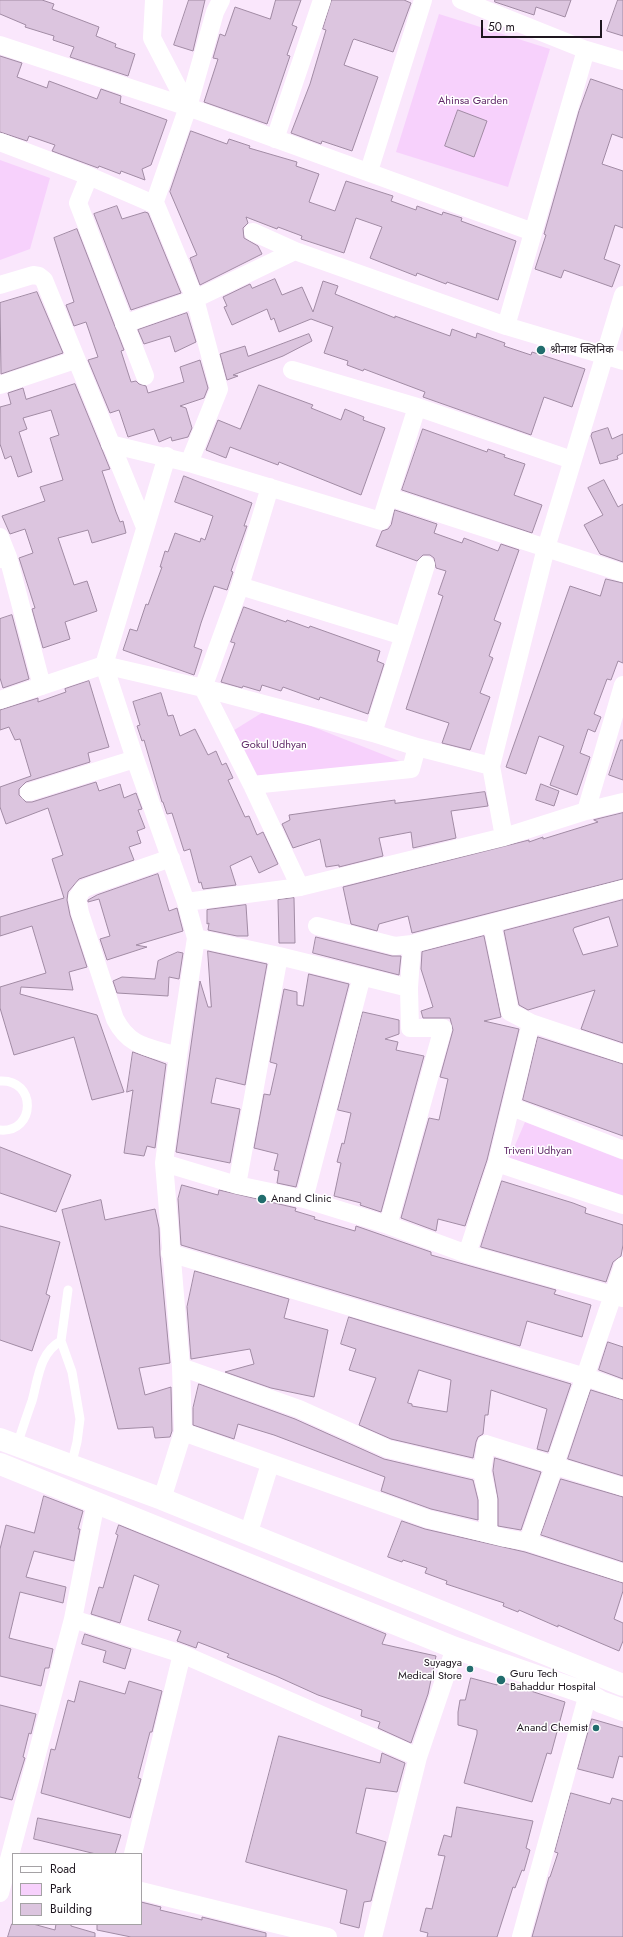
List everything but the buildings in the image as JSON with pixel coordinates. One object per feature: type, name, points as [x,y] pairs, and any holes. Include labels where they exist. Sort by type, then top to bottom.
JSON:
[{"type":"main road","points":[[8,1442],[162,1499],[248,1535],[623,1685]]},
{"type":"main road","points":[[0,1464],[455,1648],[588,1694],[601,1702],[623,1710]]},
{"type":"street","points":[[154,204],[188,106],[215,12],[221,0]]},
{"type":"street","points":[[275,139],[322,0]]},
{"type":"street","points":[[369,171],[422,0]]},
{"type":"street","points":[[461,0],[586,50],[623,61]]},
{"type":"street","points":[[150,1],[152,38],[188,106]]},
{"type":"street","points":[[0,45],[188,106],[533,232]]},
{"type":"street","points":[[506,326],[586,50]]},
{"type":"street","points":[[0,142],[89,176],[156,205],[195,299],[219,389],[189,463]]},
{"type":"street","points":[[89,176],[78,203],[145,376]]},
{"type":"street","points":[[253,232],[295,251],[506,326],[604,354],[623,361]]},
{"type":"street","points":[[124,324],[195,299],[295,251]]},
{"type":"street","points":[[0,285],[34,275],[39,276],[44,280],[75,360],[145,527]]},
{"type":"street","points":[[504,838],[491,766],[546,548],[623,295]]},
{"type":"street","points":[[0,385],[75,360]]},
{"type":"street","points":[[292,370],[417,407],[572,460]]},
{"type":"street","points":[[110,444],[167,456],[381,521],[417,407]]},
{"type":"street","points":[[162,1499],[183,1432],[181,1368],[170,1253],[164,1163],[178,1056],[196,938],[186,902],[135,759],[104,664],[167,456]]},
{"type":"street","points":[[270,487],[240,586],[203,688],[252,785],[300,887]]},
{"type":"street","points":[[389,496],[623,573]]},
{"type":"street","points":[[0,537],[4,558],[42,686]]},
{"type":"street","points":[[373,733],[426,565]]},
{"type":"street","points":[[240,586],[403,636]]},
{"type":"street","points":[[0,700],[104,664],[203,688],[491,766]]},
{"type":"street","points":[[586,811],[623,685]]},
{"type":"street","points":[[252,785],[411,769],[417,747]]},
{"type":"street","points":[[29,792],[135,759]]},
{"type":"street","points":[[186,902],[300,887],[504,838],[586,811],[623,802]]},
{"type":"street","points":[[171,858],[93,884],[83,889],[77,898],[80,913],[120,1029],[128,1038],[137,1044],[178,1056]]},
{"type":"street","points":[[317,926],[395,946],[412,944],[623,889]]},
{"type":"street","points":[[492,924],[510,1012],[532,1023],[623,1054]]},
{"type":"street","points":[[196,938],[279,956],[408,988]]},
{"type":"street","points":[[388,1225],[443,1028],[410,1028],[408,988],[412,944]]},
{"type":"street","points":[[237,1185],[279,956]]},
{"type":"street","points":[[304,1199],[362,976]]},
{"type":"street","points":[[467,1254],[497,1163],[532,1023]]},
{"type":"street","points":[[512,1107],[623,1150]]},
{"type":"street","points":[[164,1163],[237,1185],[304,1199],[388,1225],[467,1254],[618,1296]]},
{"type":"street","points":[[497,1163],[623,1205]]},
{"type":"street","points":[[170,1253],[586,1377],[623,1390]]},
{"type":"street","points":[[528,1542],[586,1377],[618,1296],[623,1266]]},
{"type":"street","points":[[181,1368],[299,1409],[388,1449],[482,1471]]},
{"type":"street","points":[[183,1432],[428,1519],[528,1542],[623,1573]]},
{"type":"street","points":[[488,1533],[488,1499],[482,1471],[486,1444],[623,1487]]},
{"type":"street","points":[[248,1535],[270,1464]]},
{"type":"street","points":[[12,1853],[73,1619],[96,1502]]},
{"type":"street","points":[[73,1619],[182,1654],[418,1757]]},
{"type":"street","points":[[373,1937],[418,1757],[455,1648]]},
{"type":"street","points":[[133,1853],[182,1654]]},
{"type":"street","points":[[521,1937],[588,1694]]},
{"type":"street","points":[[0,1893],[11,1857]]},
{"type":"street","points":[[142,1891],[328,1937]]},
{"type":"lane","points":[[0,1081],[14,1083],[20,1088],[28,1102],[25,1118],[20,1124],[13,1128],[0,1130]]},
{"type":"lane","points":[[68,1290],[61,1341],[72,1372],[80,1419],[77,1442],[71,1466]]},
{"type":"lane","points":[[8,1442],[32,1399],[37,1374],[53,1346],[61,1341]]},
{"type":"green space","name":"Ahinsa Garden","points":[[439,14],[550,49],[508,187],[396,152]]},
{"type":"green space","points":[[0,160],[50,178],[30,249],[0,260]]},
{"type":"green space","name":"Gokul Udhyan","points":[[268,709],[407,764],[257,780],[231,732]]},
{"type":"green space","name":"Triveni Udhyan","points":[[525,1122],[623,1160],[623,1204],[507,1164]]},
{"type":"place","name":"श्रीनाथ क्लिनिक","points":[[541,350]]},
{"type":"place","name":"Anand Clinic","points":[[262,1199]]},
{"type":"place","name":"Suyagya Medical Store","points":[[470,1669]]},
{"type":"place","name":"Guru Tech Bahaddur Hospital","points":[[501,1680]]},
{"type":"place","name":"Anand Chemist","points":[[596,1728]]}]
